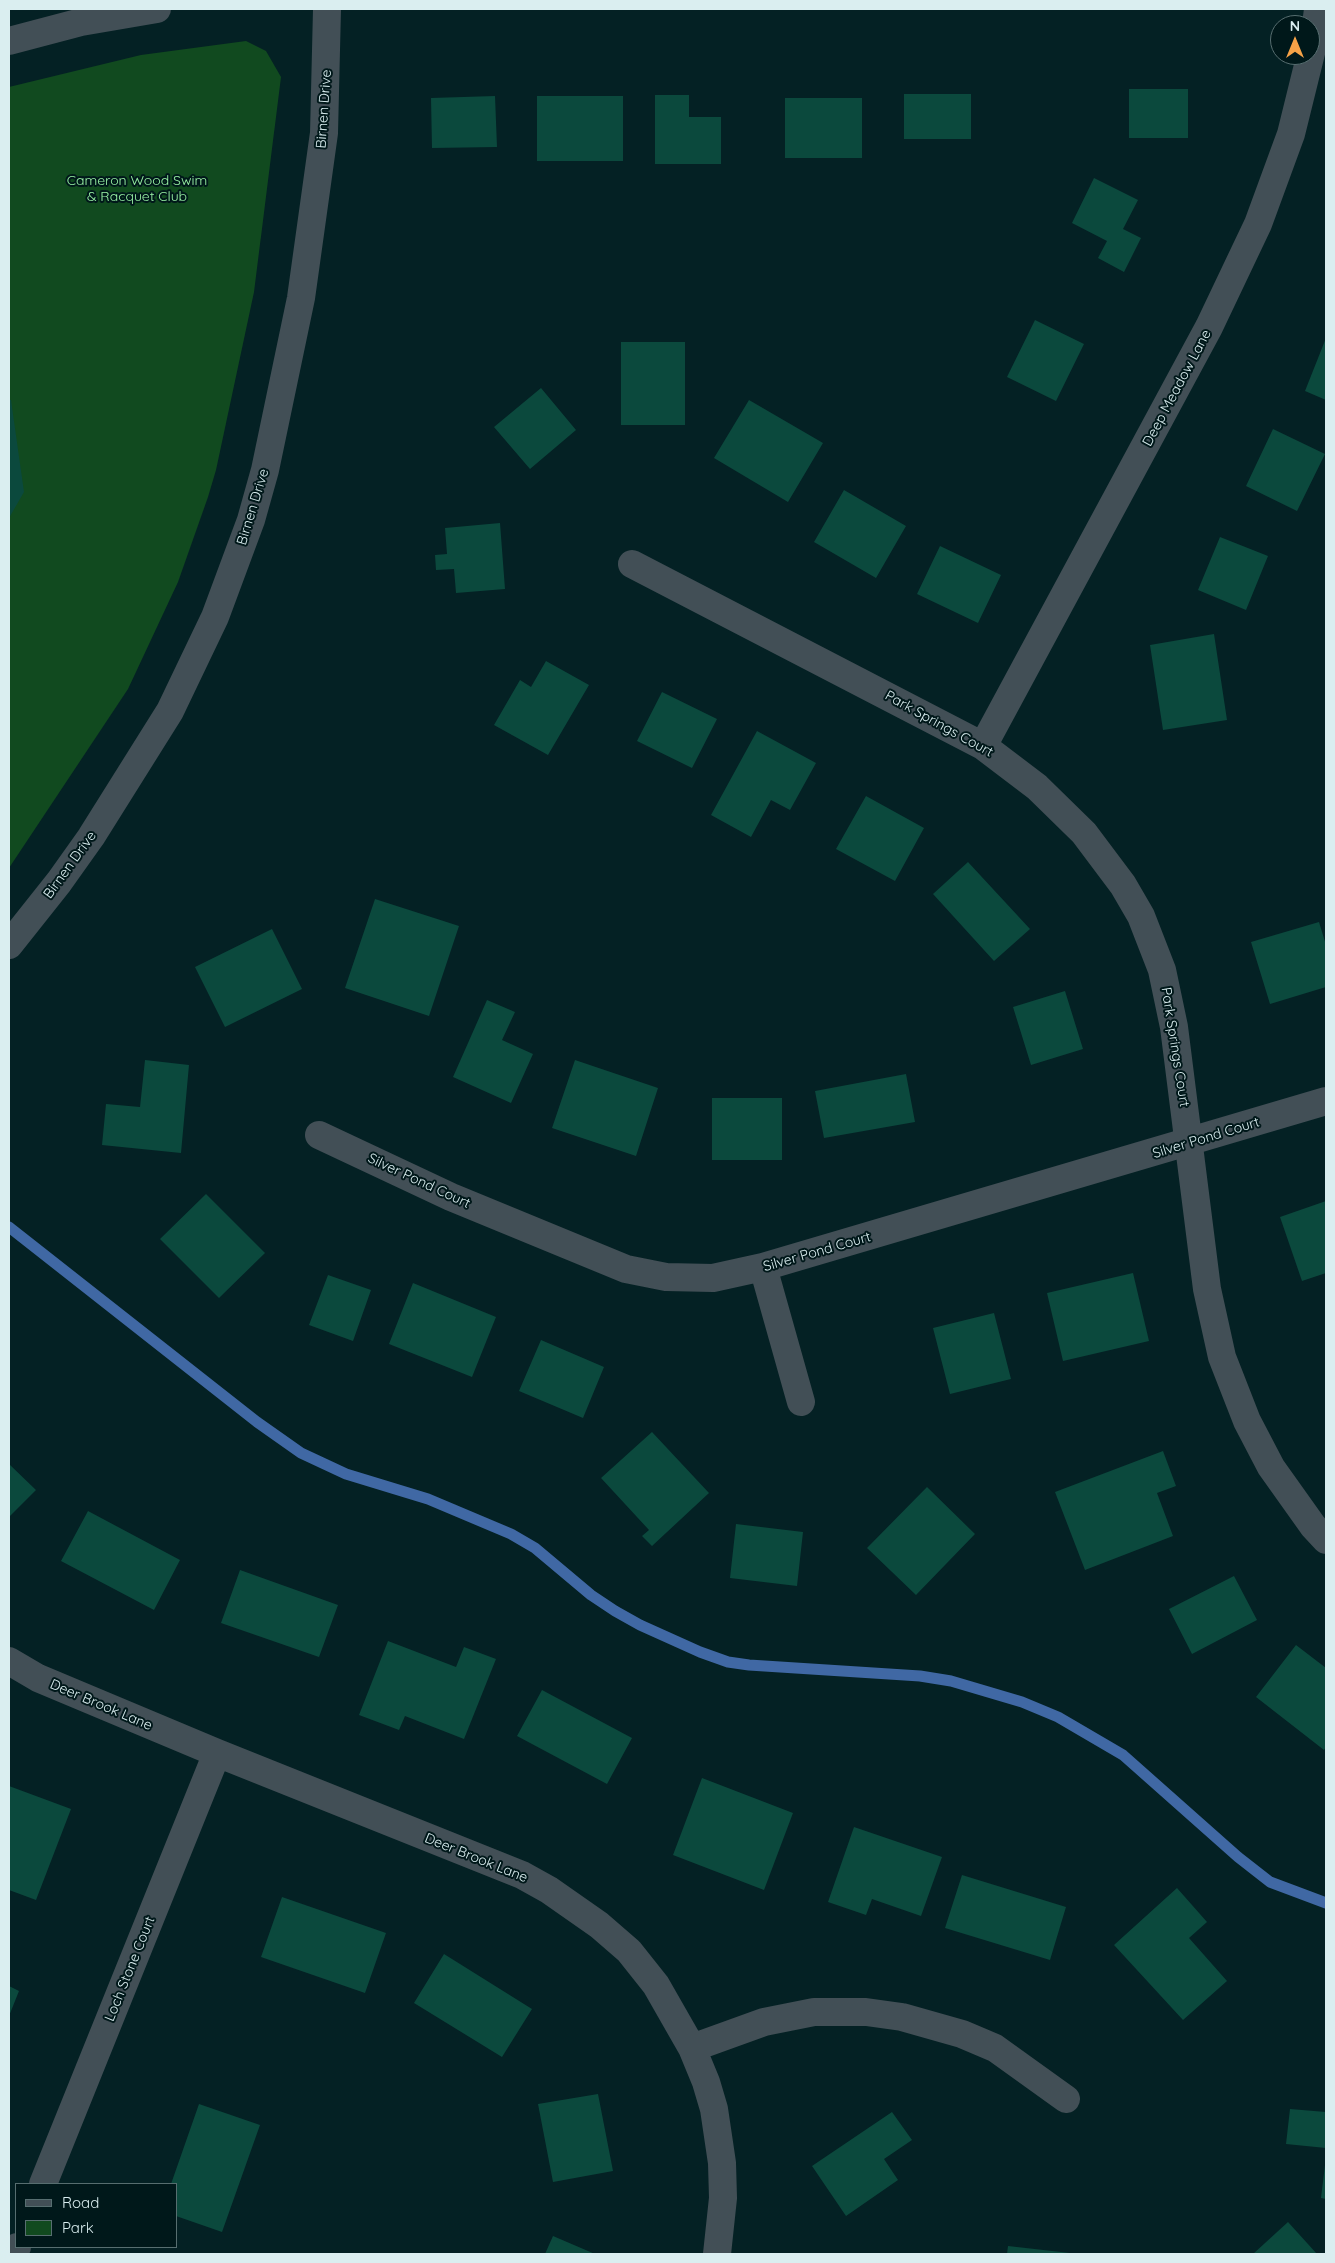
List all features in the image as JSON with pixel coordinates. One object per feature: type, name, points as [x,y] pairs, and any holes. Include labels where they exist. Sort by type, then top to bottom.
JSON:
[{"type":"street","points":[[9,41],[80,22],[156,9]]},
{"type":"street","name":"Birnen Drive","points":[[9,945],[59,882],[91,837],[170,710],[215,617],[251,520],[265,470],[301,298],[324,133],[327,9]]},
{"type":"street","name":"Deep Meadow Lane","points":[[983,746],[1210,327],[1258,224],[1291,134],[1314,41],[1318,9]]},
{"type":"street","name":"Park Springs Court","points":[[632,564],[983,746],[1037,787],[1084,832],[1123,886],[1140,916],[1162,970],[1172,1018],[1207,1289],[1222,1357],[1247,1422],[1270,1467],[1313,1526],[1326,1540]]},
{"type":"street","name":"Silver Pond Court","points":[[319,1135],[451,1197],[626,1268],[666,1278],[713,1278],[763,1267],[1189,1143],[1326,1101]]},
{"type":"street","points":[[763,1267],[801,1402]]},
{"type":"street","name":"Deer Brook Lane","points":[[9,1661],[38,1678],[217,1753],[512,1872],[549,1890],[599,1925],[629,1952],[656,1985],[692,2048],[714,2108],[722,2163],[724,2198],[717,2254]]},
{"type":"street","name":"Loch Stone Court","points":[[43,2183],[217,1753]]},
{"type":"street","points":[[692,2048],[764,2022],[814,2012],[866,2012],[902,2017],[936,2026],[962,2034],[995,2048],[1066,2099]]},
{"type":"green space","name":"Cameron Wood Swim & Racquet Club","points":[[246,41],[266,51],[281,77],[254,292],[216,470],[178,582],[128,689],[9,868],[9,87],[141,55]]},
{"type":"building","points":[[1129,89],[1188,89],[1188,138],[1129,138]]},
{"type":"building","points":[[904,94],[971,94],[971,139],[904,139]]},
{"type":"building","points":[[655,95],[689,95],[689,117],[721,117],[721,164],[655,164]]},
{"type":"building","points":[[495,96],[497,147],[432,148],[431,98]]},
{"type":"building","points":[[537,96],[623,96],[623,161],[537,161]]},
{"type":"building","points":[[785,98],[862,98],[862,158],[785,158]]},
{"type":"building","points":[[1094,178],[1138,200],[1123,229],[1141,238],[1124,272],[1098,258],[1107,241],[1072,223]]},
{"type":"building","points":[[1035,320],[1084,344],[1056,401],[1007,377]]},
{"type":"building","points":[[1326,338],[1326,400],[1305,391]]},
{"type":"building","points":[[621,342],[685,342],[685,425],[621,425]]},
{"type":"building","points":[[541,388],[576,430],[530,469],[494,427]]},
{"type":"building","points":[[9,400],[11,400],[24,492],[9,518]]},
{"type":"building","points":[[749,400],[823,443],[788,502],[714,458]]},
{"type":"building","points":[[1273,429],[1325,454],[1297,511],[1246,486]]},
{"type":"building","points":[[844,490],[906,526],[876,578],[814,542]]},
{"type":"building","points":[[500,523],[505,589],[456,593],[454,569],[436,570],[435,555],[447,554],[445,528]]},
{"type":"building","points":[[1220,537],[1268,556],[1246,610],[1198,590]]},
{"type":"building","points":[[940,546],[1001,575],[978,623],[917,594]]},
{"type":"building","points":[[1214,634],[1227,720],[1163,730],[1150,645]]},
{"type":"building","points":[[546,661],[589,685],[548,755],[494,725],[520,680],[531,687]]},
{"type":"building","points":[[662,692],[717,719],[692,768],[637,741]]},
{"type":"building","points":[[757,731],[816,763],[790,810],[771,800],[751,837],[711,815]]},
{"type":"building","points":[[866,796],[924,828],[895,881],[836,849]]},
{"type":"building","points":[[968,862],[1030,929],[994,961],[933,894]]},
{"type":"building","points":[[375,899],[459,926],[429,1016],[345,988]]},
{"type":"building","points":[[1319,922],[1326,945],[1326,987],[1270,1004],[1251,942]]},
{"type":"building","points":[[272,929],[302,989],[225,1027],[195,967]]},
{"type":"building","points":[[1065,991],[1083,1049],[1031,1065],[1013,1007]]},
{"type":"building","points":[[487,1000],[515,1012],[502,1040],[533,1054],[511,1103],[453,1077]]},
{"type":"building","points":[[145,1060],[189,1065],[181,1153],[102,1145],[106,1104],[140,1107]]},
{"type":"building","points":[[575,1060],[658,1088],[636,1156],[552,1128]]},
{"type":"building","points":[[906,1074],[915,1122],[824,1138],[815,1091]]},
{"type":"building","points":[[712,1098],[782,1098],[782,1160],[712,1160]]},
{"type":"building","points":[[206,1194],[265,1253],[219,1298],[160,1239]]},
{"type":"building","points":[[1326,1201],[1326,1273],[1302,1281],[1280,1217]]},
{"type":"building","points":[[1133,1273],[1149,1341],[1063,1361],[1047,1293]]},
{"type":"building","points":[[328,1275],[371,1290],[353,1341],[309,1325]]},
{"type":"building","points":[[413,1283],[496,1317],[472,1377],[389,1344]]},
{"type":"building","points":[[994,1313],[1011,1379],[950,1394],[933,1328]]},
{"type":"building","points":[[541,1340],[604,1367],[583,1418],[519,1391]]},
{"type":"building","points":[[652,1432],[709,1493],[652,1546],[642,1536],[649,1530],[601,1478]]},
{"type":"building","points":[[1163,1451],[1176,1486],[1157,1493],[1173,1536],[1085,1570],[1055,1492]]},
{"type":"building","points":[[9,1464],[36,1490],[9,1517]]},
{"type":"building","points":[[927,1487],[975,1534],[916,1595],[867,1548]]},
{"type":"building","points":[[88,1511],[180,1560],[154,1610],[61,1561]]},
{"type":"building","points":[[736,1524],[803,1532],[797,1586],[730,1578]]},
{"type":"building","points":[[240,1570],[338,1605],[319,1657],[221,1623]]},
{"type":"building","points":[[1234,1576],[1257,1620],[1192,1654],[1169,1609]]},
{"type":"building","points":[[388,1641],[456,1667],[464,1647],[496,1659],[464,1739],[405,1716],[399,1730],[359,1715]]},
{"type":"building","points":[[1296,1645],[1326,1668],[1326,1747],[1324,1750],[1256,1697]]},
{"type":"building","points":[[542,1690],[632,1738],[607,1784],[517,1736]]},
{"type":"building","points":[[702,1778],[793,1813],[764,1890],[673,1855]]},
{"type":"building","points":[[9,1786],[71,1809],[36,1900],[9,1890]]},
{"type":"building","points":[[854,1827],[942,1857],[921,1916],[872,1899],[866,1915],[828,1902]]},
{"type":"building","points":[[962,1875],[1066,1907],[1050,1960],[945,1928]]},
{"type":"building","points":[[1177,1888],[1207,1922],[1189,1938],[1227,1981],[1183,2020],[1114,1945]]},
{"type":"building","points":[[282,1897],[386,1933],[365,1993],[261,1957]]},
{"type":"building","points":[[444,1954],[532,2009],[502,2057],[414,2003]]},
{"type":"building","points":[[9,1986],[19,1991],[9,2016]]},
{"type":"building","points":[[598,2094],[613,2171],[553,2182],[538,2104]]},
{"type":"building","points":[[199,2104],[260,2125],[222,2232],[178,2217],[178,2183],[171,2183]]},
{"type":"building","points":[[1290,2109],[1326,2112],[1326,2148],[1286,2144]]},
{"type":"building","points":[[892,2112],[912,2140],[884,2159],[898,2180],[846,2216],[812,2166]]},
{"type":"building","points":[[1326,2165],[1326,2199],[1321,2198]]},
{"type":"building","points":[[1288,2222],[1317,2254],[1253,2254]]},
{"type":"building","points":[[553,2236],[595,2254],[545,2254]]},
{"type":"building","points":[[1008,2246],[1070,2253],[1070,2254],[1007,2254]]},
{"type":"waterway","points":[[9,1227],[257,1422],[301,1453],[346,1474],[428,1499],[511,1534],[535,1548],[591,1595],[615,1611],[640,1625],[700,1652],[728,1662],[920,1676],[951,1681],[1022,1702],[1058,1717],[1123,1755],[1238,1857],[1270,1882],[1326,1903]]}]
